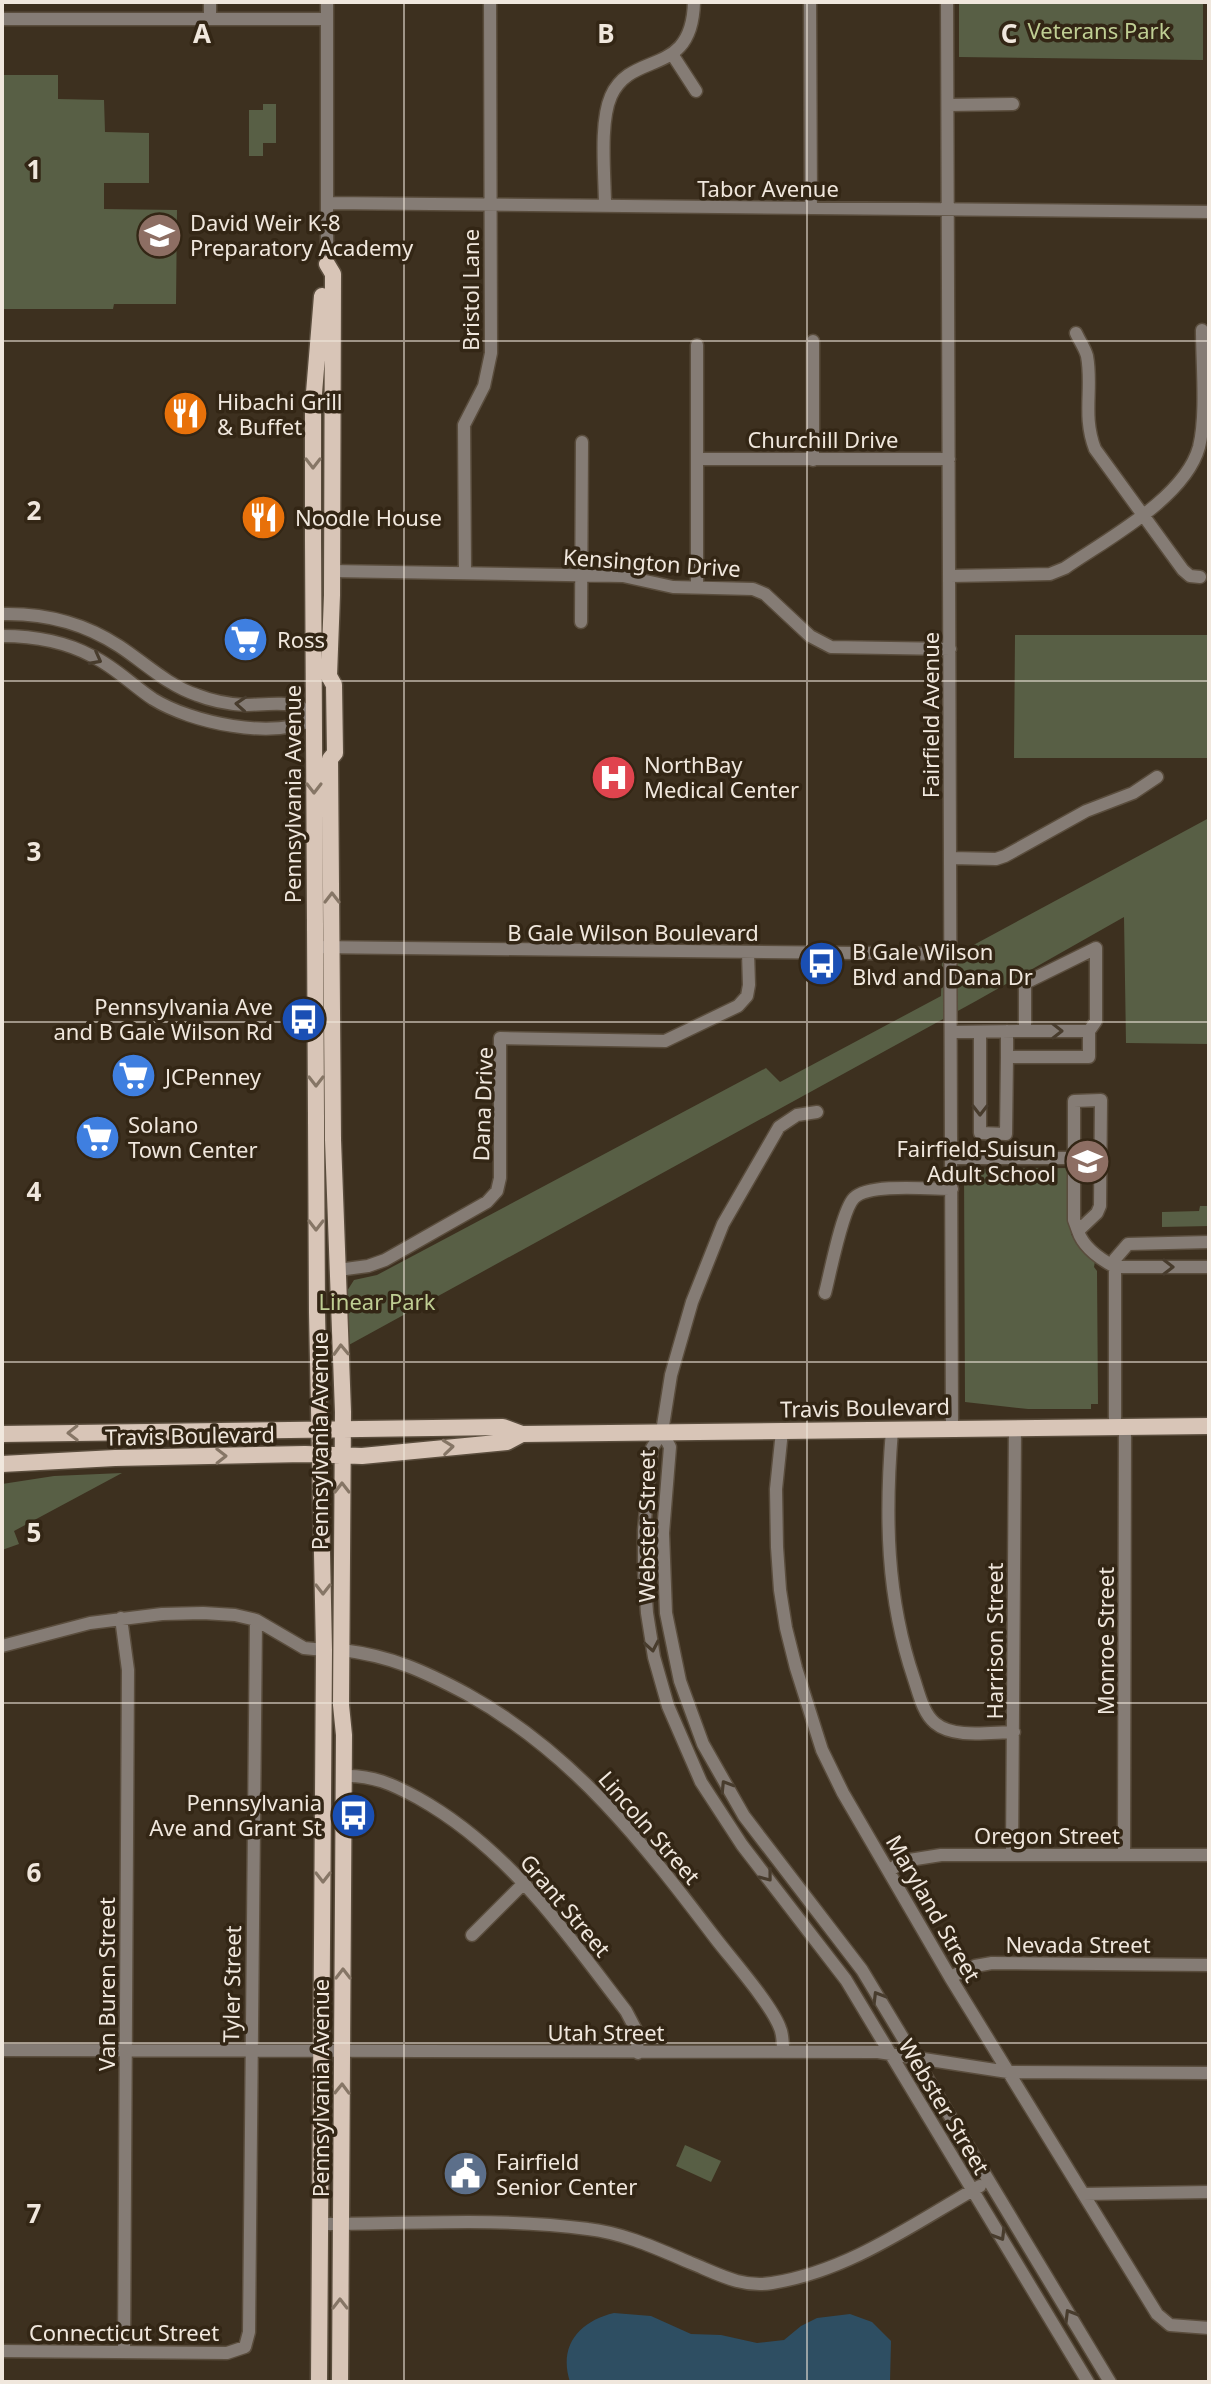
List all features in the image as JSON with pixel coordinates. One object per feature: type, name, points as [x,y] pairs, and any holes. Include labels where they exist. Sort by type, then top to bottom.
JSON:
[{"type":"main road","name":"Pennsylvania Avenue","points":[[327,264],[322,274],[313,405],[313,586],[314,719],[343,1428],[340,2382]]},
{"type":"main road","name":"Pennsylvania Avenue","points":[[319,2382],[324,1650],[319,1428],[324,948],[330,759],[335,753],[334,685],[329,676],[333,274],[327,264]]},
{"type":"main road","points":[[313,495],[322,509],[322,557],[332,571],[313,586]]},
{"type":"main road","points":[[329,676],[325,685],[325,706],[314,719],[324,730],[325,753],[330,759]]},
{"type":"main road","name":"Travis Boulevard","points":[[2,1434],[319,1428],[503,1427],[522,1434],[1209,1426]]},
{"type":"main road","name":"Travis Boulevard","points":[[2,1464],[115,1458],[362,1456],[507,1442],[522,1434]]},
{"type":"street","points":[[210,2],[210,19]]},
{"type":"street","name":"Pennsylvania Avenue","points":[[327,2],[327,264]]},
{"type":"street","name":"Bristol Lane","points":[[465,571],[464,425],[484,386],[491,353],[490,2]]},
{"type":"street","points":[[605,206],[605,132],[611,95],[622,80],[636,70],[659,62],[682,46],[694,19],[694,2]]},
{"type":"street","points":[[810,2],[811,208]]},
{"type":"street","name":"Fairfield Avenue","points":[[947,2],[952,1429]]},
{"type":"street","points":[[2,19],[327,19]]},
{"type":"street","points":[[672,54],[696,91]]},
{"type":"street","points":[[948,105],[1013,104]]},
{"type":"street","name":"Tabor Avenue","points":[[328,203],[1209,212]]},
{"type":"street","points":[[950,576],[1050,574],[1065,568],[1142,514],[1184,477],[1199,449],[1202,432],[1202,330]]},
{"type":"street","points":[[1076,333],[1087,354],[1089,433],[1095,449],[1183,570],[1190,576],[1200,577]]},
{"type":"street","points":[[813,341],[813,460]]},
{"type":"street","points":[[697,345],[697,587]]},
{"type":"street","points":[[581,622],[582,442]]},
{"type":"street","name":"Churchill Drive","points":[[697,459],[949,459]]},
{"type":"street","name":"Kensington Drive","points":[[332,571],[623,576],[673,587],[739,587],[765,594],[796,625],[831,647],[950,649]]},
{"type":"street","points":[[2,614],[51,618],[94,632],[119,646],[167,682],[194,695],[242,705],[297,705],[314,719],[298,727],[216,724],[163,704],[134,686],[112,667],[67,645],[22,636],[2,636]]},
{"type":"street","points":[[951,858],[1005,856],[1086,811],[1133,793],[1157,777]]},
{"type":"street","name":"B Gale Wilson Boulevard","points":[[324,948],[951,954]]},
{"type":"street","points":[[1007,1057],[1089,1057],[1089,1031],[1096,1021],[1096,948],[1025,983],[1025,1031]]},
{"type":"street","name":"Dana Drive","points":[[338,1270],[385,1260],[487,1202],[497,1191],[500,1178],[500,1038],[665,1041],[738,1006],[747,996],[748,952]]},
{"type":"street","points":[[980,1032],[980,1133],[1006,1134],[1007,1031]]},
{"type":"street","points":[[951,1032],[1089,1031]]},
{"type":"street","points":[[1078,1231],[1100,1206],[1101,1100],[1074,1101],[1074,1220],[1078,1231],[1083,1242],[1102,1260],[1115,1267],[1209,1267]]},
{"type":"street","points":[[662,1432],[671,1375],[692,1302],[723,1224],[779,1127],[797,1115],[817,1112]]},
{"type":"street","points":[[951,1158],[1073,1158]]},
{"type":"street","points":[[825,1293],[846,1213],[854,1198],[884,1189],[952,1189]]},
{"type":"street","points":[[1115,1267],[1115,1259],[1128,1244],[1209,1242]]},
{"type":"street","name":"Monroe Street","points":[[1115,1267],[1120,1427],[1124,1855]]},
{"type":"street","name":"Harrison Street","points":[[1012,1854],[1015,1428]]},
{"type":"street","points":[[892,1430],[888,1490],[890,1572],[905,1654],[925,1709],[934,1722],[946,1730],[1014,1732]]},
{"type":"street","name":"Maryland Street","points":[[782,1431],[776,1489],[777,1547],[786,1628],[822,1750],[843,1793],[950,1977],[1157,2314],[1170,2325],[1209,2328]]},
{"type":"street","name":"Webster Street","points":[[1088,2382],[846,1980],[726,1822],[701,1782],[668,1706],[654,1657],[644,1569],[644,1530],[652,1448],[662,1432],[670,1447],[663,1533],[666,1613],[673,1655],[692,1717],[718,1775],[744,1816],[862,1970],[1110,2382]]},
{"type":"street","points":[[2,1646],[90,1623],[203,1613],[256,1620],[304,1648],[324,1650]]},
{"type":"street","name":"Van Buren Street","points":[[121,1618],[128,1670],[124,2351]]},
{"type":"street","name":"Tyler Street","points":[[245,2347],[249,2332],[256,1620]]},
{"type":"street","name":"Lincoln Street","points":[[342,1650],[389,1658],[425,1671],[491,1708],[546,1747],[588,1784],[645,1846],[742,1972],[778,2023],[783,2052]]},
{"type":"street","name":"Grant Street","points":[[343,1776],[381,1779],[433,1807],[496,1855],[525,1882],[633,2021],[638,2053]]},
{"type":"street","name":"Oregon Street","points":[[889,1871],[903,1861],[917,1857],[1209,1855]]},
{"type":"street","points":[[472,1935],[525,1882]]},
{"type":"street","name":"Nevada Street","points":[[950,1977],[975,1966],[992,1963],[1209,1965]]},
{"type":"street","name":"Utah Street","points":[[2,2050],[890,2054],[1008,2072],[1209,2073]]},
{"type":"street","points":[[320,2224],[526,2224],[590,2229],[628,2238],[723,2278],[748,2285],[771,2284],[819,2272],[876,2247],[989,2181]]},
{"type":"street","points":[[1083,2194],[1209,2192]]},
{"type":"street","name":"Connecticut Street","points":[[2,2351],[227,2353],[245,2347]]},
{"type":"green space","name":"Veterans Park","points":[[959,2],[1203,2],[1203,60],[959,57]]},
{"type":"green space","points":[[2,75],[58,75],[58,99],[104,100],[105,132],[149,133],[149,183],[104,183],[104,209],[177,210],[176,304],[114,304],[113,309],[2,309]]},
{"type":"green space","points":[[263,104],[276,104],[276,143],[263,143],[263,156],[249,156],[249,110],[263,110]]},
{"type":"green space","points":[[1015,635],[1209,635],[1209,758],[1014,758]]},
{"type":"green space","name":"Linear Park","points":[[1209,818],[1209,1044],[1126,1043],[1124,917],[347,1346],[347,1291],[354,1280],[377,1275],[766,1068],[780,1082],[941,996],[942,962]]},
{"type":"green space","points":[[1070,1168],[1071,1234],[1095,1261],[1097,1271],[1098,1404],[1091,1404],[1091,1409],[1028,1409],[965,1402],[964,1169]]},
{"type":"green space","points":[[1200,1206],[1209,1206],[1209,1226],[1162,1227],[1162,1212],[1199,1211]]},
{"type":"green space","points":[[122,1473],[14,1531],[19,1544],[2,1550],[2,1484],[54,1476]]},
{"type":"green space","points":[[685,2145],[721,2161],[711,2182],[676,2166]]},
{"type":"water","points":[[614,2313],[651,2316],[691,2334],[721,2335],[757,2343],[784,2340],[817,2318],[850,2314],[872,2322],[891,2341],[890,2382],[570,2382],[567,2357],[575,2337],[591,2322]]},
{"type":"place","name":"David Weir K-8 Preparatory Academy","points":[[159,235]]},
{"type":"place","name":"Hibachi Grill & Buffet","points":[[186,414]]},
{"type":"place","name":"Noodle House","points":[[264,517]]},
{"type":"place","name":"Ross","points":[[246,639]]},
{"type":"place","name":"NorthBay Medical Center","points":[[613,777]]},
{"type":"place","name":"B Gale Wilson Blvd and Dana Dr","points":[[821,964]]},
{"type":"place","name":"Pennsylvania Ave and B Gale Wilson Rd","points":[[304,1019]]},
{"type":"place","name":"JCPenney","points":[[134,1076]]},
{"type":"place","name":"Solano Town Center","points":[[97,1137]]},
{"type":"place","name":"Fairfield-Suisun Adult School","points":[[1087,1161]]},
{"type":"place","name":"Pennsylvania Ave and Grant St","points":[[353,1815]]},
{"type":"place","name":"Fairfield Senior Center","points":[[465,2174]]}]
